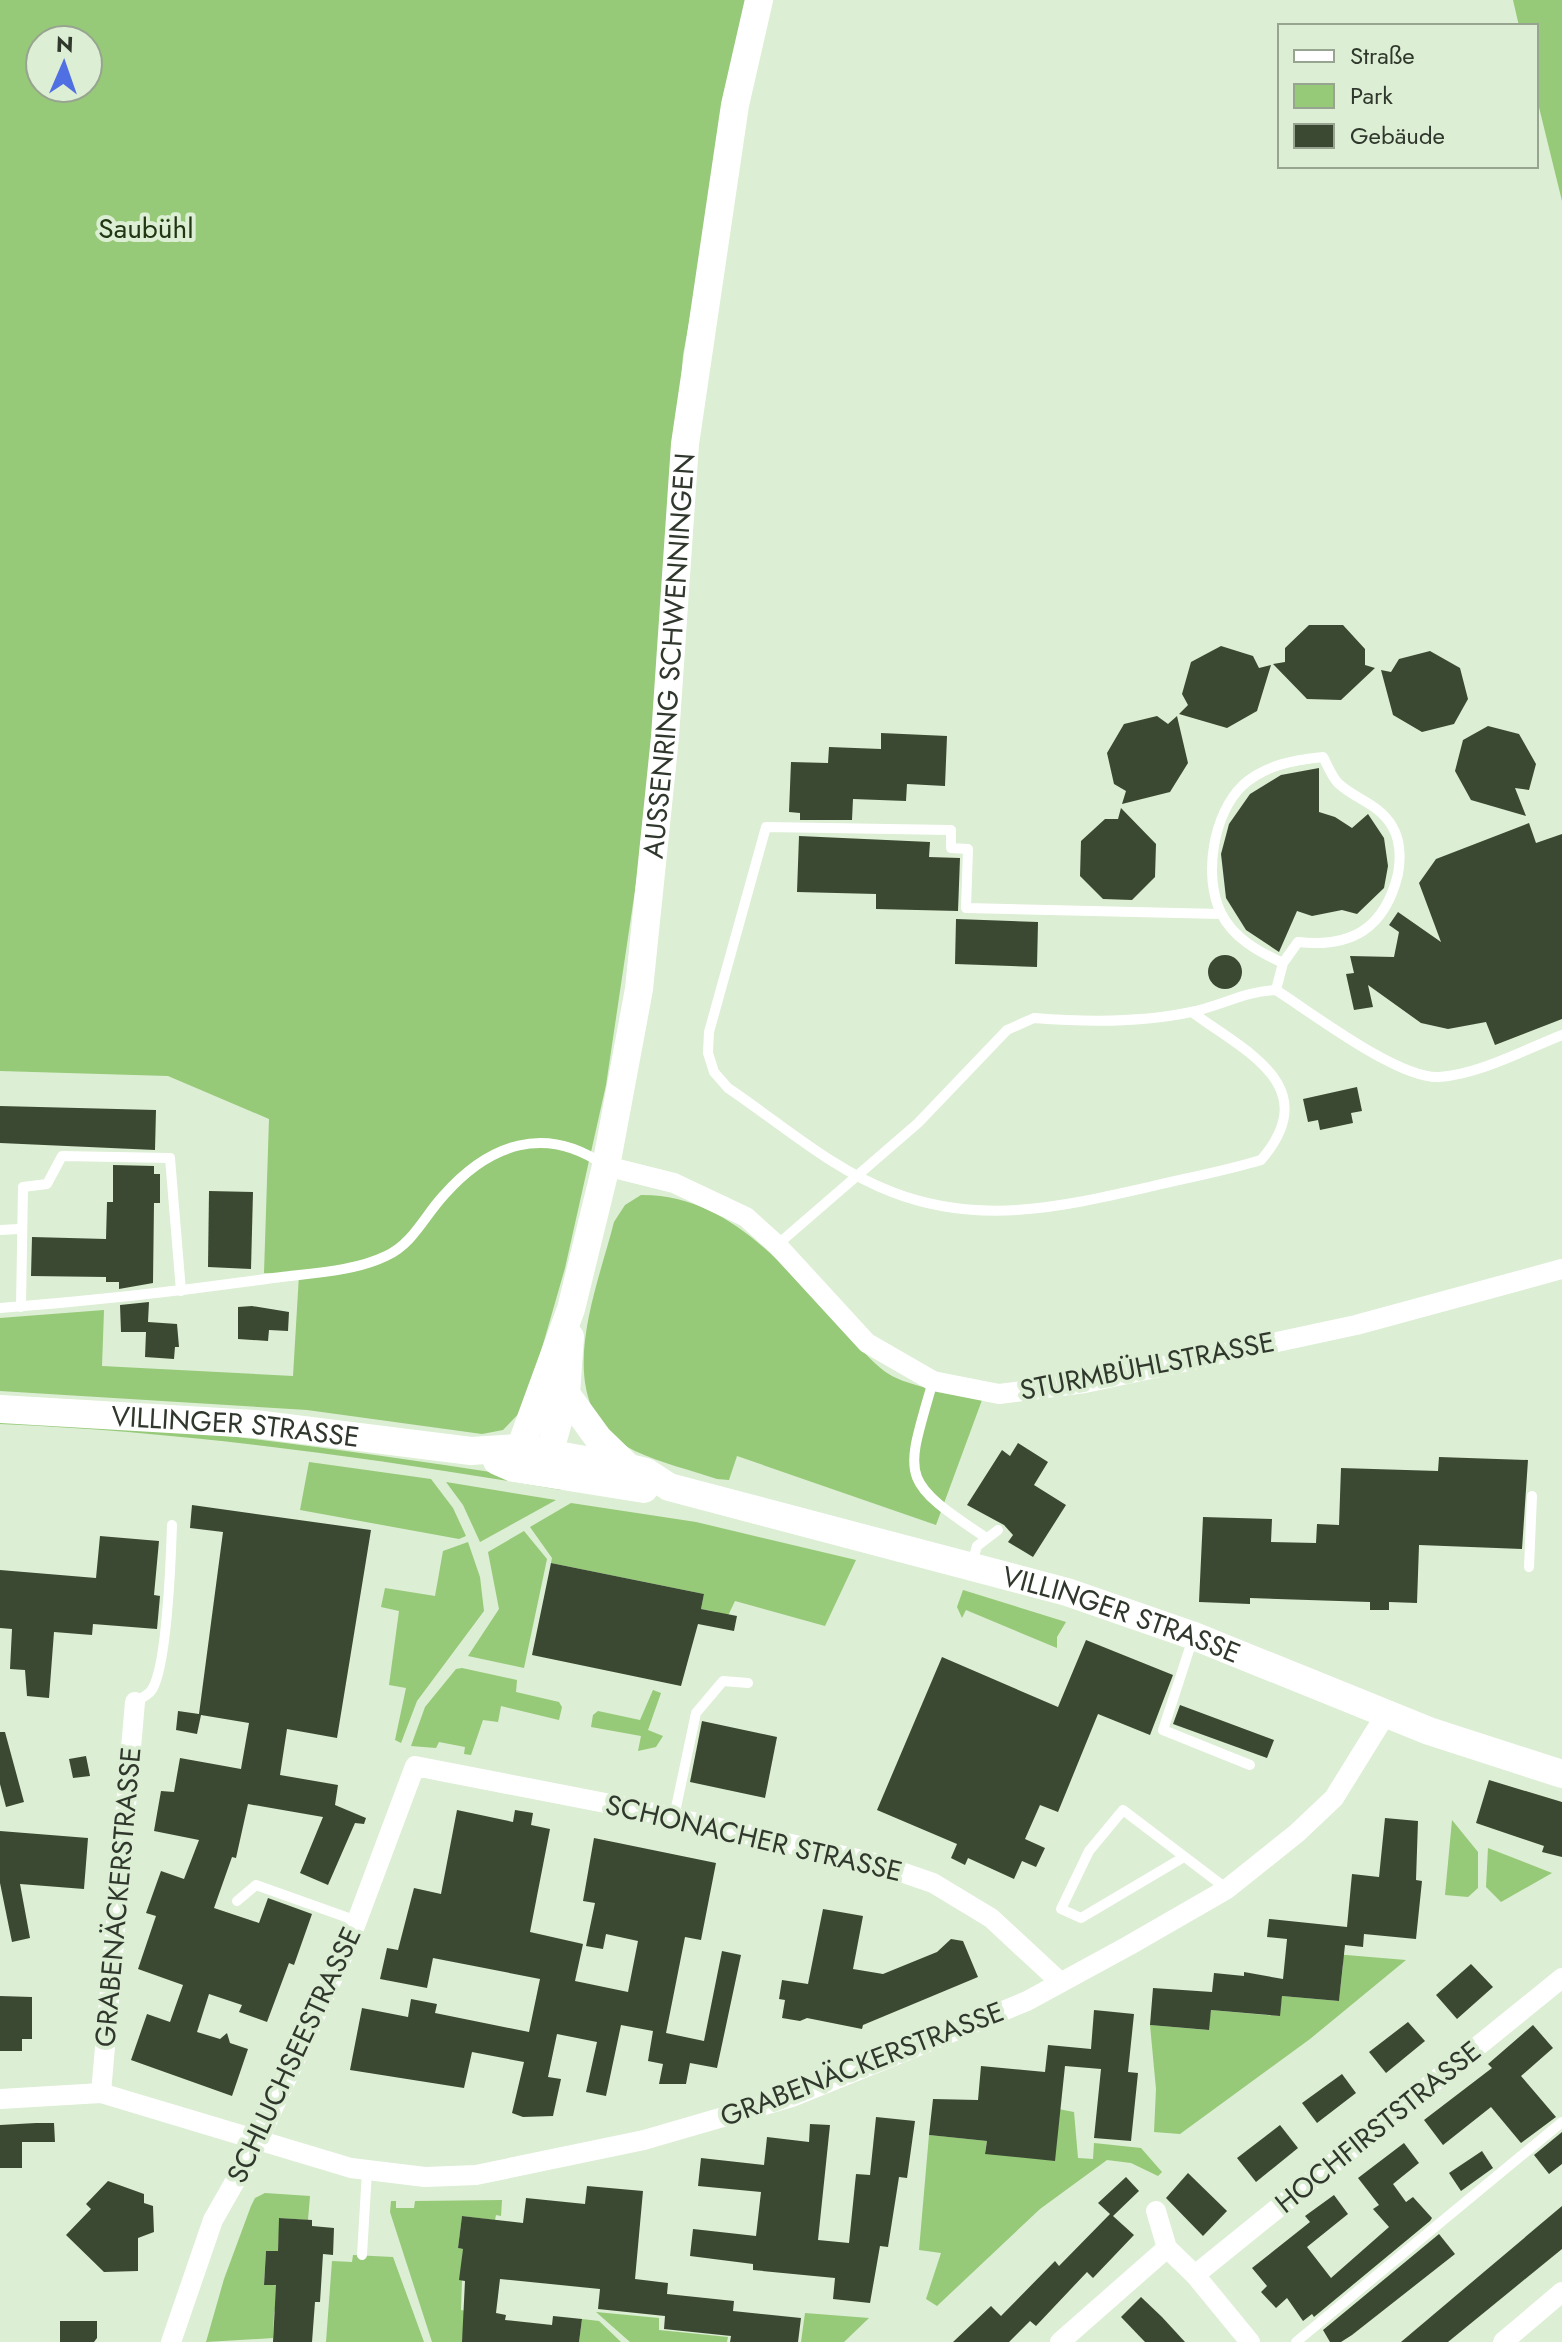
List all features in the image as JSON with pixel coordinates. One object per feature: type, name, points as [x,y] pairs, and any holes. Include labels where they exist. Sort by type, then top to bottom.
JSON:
[{"type":"main road","name":"AUSSENRING SCHWENNINGEN","points":[[515,1458],[571,1309],[606,1166],[639,989],[653,874],[685,444],[703,302],[735,105],[759,0]]},
{"type":"main road","name":"AUSSENRING SCHWENNINGEN","points":[[547,1463],[566,1394],[571,1309]]},
{"type":"main road","points":[[566,1394],[598,1438],[630,1468]]},
{"type":"main road","name":"VILLINGER STRASSE","points":[[0,1409],[255,1424],[547,1463],[630,1468],[646,1472],[669,1487],[1067,1592],[1194,1636],[1470,1750],[1560,1777]]},
{"type":"main road","name":"VILLINGER STRASSE","points":[[547,1463],[643,1489],[669,1487]]},
{"type":"street","name":"STURMBÜHLSTRASSE","points":[[606,1166],[674,1183],[715,1199],[746,1217],[777,1245],[867,1343],[933,1381],[999,1394],[1085,1383],[1356,1325],[1562,1269]]},
{"type":"street","name":"GRABENÄCKERSTRASSE","points":[[101,2093],[135,1702]]},
{"type":"street","name":"GRABENÄCKERSTRASSE","points":[[0,2099],[101,2093],[367,2171],[425,2177],[476,2175],[644,2140],[792,2097],[986,2019],[1060,1982],[1227,1889],[1259,1866],[1334,1798],[1386,1714]]},
{"type":"street","name":"SCHONACHER STRASSE","points":[[415,1766],[674,1817],[875,1863],[933,1883],[991,1918],[1060,1982]]},
{"type":"street","name":"SCHLUCHSEESTRASSE","points":[[171,2342],[213,2220],[258,2141],[357,1921],[415,1766]]},
{"type":"street","name":"HOCHFIRSTSTRASSE","points":[[1195,2275],[1562,1978]]},
{"type":"street","points":[[1156,2211],[1167,2248],[1195,2275],[1250,2342]]},
{"type":"street","points":[[1060,2342],[1167,2248]]},
{"type":"street","points":[[1503,2342],[1562,2292]]},
{"type":"lane","points":[[1276,990],[1283,963],[1298,942],[1338,943],[1378,920],[1389,905],[1400,864],[1399,841],[1392,824],[1375,805],[1338,783],[1323,757],[1292,760],[1266,770],[1243,785],[1227,806],[1217,832],[1213,859],[1221,914],[1258,951],[1283,963]]},
{"type":"lane","points":[[1192,1012],[1262,1060],[1273,1072],[1281,1093],[1280,1129],[1274,1145],[1261,1160],[1080,1203],[1003,1213],[964,1212],[923,1203],[858,1176],[728,1088],[714,1072],[708,1053],[720,991],[766,827],[951,830],[951,848],[968,849],[966,908],[1221,914]]},
{"type":"lane","points":[[777,1245],[918,1123],[1007,1030],[1034,1018],[1125,1019],[1192,1012],[1257,990],[1276,990],[1407,1071],[1436,1077],[1462,1073],[1562,1035]]},
{"type":"lane","points":[[0,1308],[181,1291],[335,1270],[387,1256],[413,1236],[443,1195],[477,1162],[501,1150],[536,1141],[586,1152],[606,1166]]},
{"type":"lane","points":[[21,1307],[19,1229],[23,1187],[47,1184],[62,1156],[170,1158],[181,1291]]},
{"type":"lane","points":[[0,1230],[19,1229]]},
{"type":"lane","points":[[933,1381],[914,1458],[914,1474],[921,1490],[985,1537]]},
{"type":"lane","points":[[1529,1567],[1532,1496]]},
{"type":"lane","points":[[135,1702],[151,1692],[156,1677],[170,1588],[172,1525]]},
{"type":"lane","points":[[972,1565],[977,1546],[998,1530]]},
{"type":"lane","points":[[1194,1636],[1163,1730],[1250,1765]]},
{"type":"lane","points":[[674,1817],[696,1713],[723,1681],[748,1683]]},
{"type":"lane","points":[[1184,1857],[1081,1918],[1061,1909],[1089,1851],[1123,1810],[1227,1889]]},
{"type":"lane","points":[[237,1901],[256,1885],[357,1921]]},
{"type":"lane","points":[[1296,2342],[1562,2122]]},
{"type":"lane","points":[[362,2255],[367,2171]]},
{"type":"green space","name":"Saubühl","points":[[0,0],[749,0],[683,355],[651,783],[606,1085],[565,1268],[525,1407],[503,1430],[482,1434],[307,1410],[0,1391],[0,1318],[104,1310],[102,1366],[293,1376],[299,1275],[264,1273],[269,1119],[168,1076],[0,1071]]},
{"type":"green space","points":[[1513,0],[1562,0],[1562,201],[1538,103],[1538,24],[1519,24]]},
{"type":"green space","points":[[641,1195],[674,1198],[704,1208],[731,1223],[781,1263],[868,1357],[892,1376],[982,1400],[936,1525],[737,1456],[729,1480],[717,1479],[635,1451],[608,1431],[592,1407],[584,1378],[584,1347],[589,1314],[614,1222],[625,1205]]},
{"type":"green space","points":[[0,1418],[212,1434],[564,1483],[561,1490],[282,1448],[141,1433],[0,1424]]},
{"type":"green space","points":[[309,1462],[431,1479],[453,1508],[466,1536],[459,1539],[300,1510]]},
{"type":"green space","points":[[446,1482],[556,1500],[480,1542],[463,1505]]},
{"type":"green space","points":[[571,1503],[696,1522],[856,1560],[825,1626],[735,1601],[723,1626],[717,1612],[701,1609],[704,1594],[551,1563],[552,1558],[530,1527]]},
{"type":"green space","points":[[524,1531],[547,1559],[524,1668],[468,1656],[499,1609],[488,1552]]},
{"type":"green space","points":[[468,1542],[480,1577],[484,1611],[417,1701],[401,1743],[395,1740],[406,1688],[389,1685],[399,1611],[381,1607],[385,1588],[435,1596],[443,1551]]},
{"type":"green space","points":[[963,1590],[1066,1622],[1057,1637],[1057,1648],[966,1610],[962,1618],[957,1607]]},
{"type":"green space","points":[[456,1669],[517,1680],[516,1692],[559,1702],[562,1707],[559,1720],[501,1706],[498,1722],[483,1720],[471,1755],[464,1754],[465,1747],[439,1742],[436,1748],[411,1746],[425,1707]]},
{"type":"green space","points":[[653,1690],[661,1693],[648,1730],[663,1736],[656,1747],[638,1751],[641,1736],[591,1727],[593,1715],[598,1711],[640,1720]]},
{"type":"green space","points":[[1452,1820],[1478,1852],[1478,1888],[1468,1897],[1445,1895]]},
{"type":"green space","points":[[1488,1848],[1552,1873],[1501,1902],[1486,1887]]},
{"type":"green space","points":[[1322,1953],[1406,1960],[1310,2039],[1180,2134],[1154,2132],[1156,2089],[1150,2025],[1208,2030],[1211,2010],[1279,2016],[1282,1996],[1339,2001],[1343,1965]]},
{"type":"green space","points":[[1032,2104],[1074,2112],[1078,2158],[1093,2159],[1094,2143],[1141,2148],[1162,2172],[1158,2176],[1131,2163],[1107,2160],[1040,2209],[937,2306],[926,2299],[941,2253],[919,2250],[929,2135],[987,2141],[985,2153]]},
{"type":"green space","points":[[265,2193],[310,2196],[308,2220],[280,2218],[278,2251],[266,2251],[264,2284],[282,2286],[274,2313],[273,2338],[206,2342],[224,2279],[251,2206],[255,2198]]},
{"type":"green space","points":[[502,2200],[501,2216],[496,2215],[495,2220],[462,2216],[458,2248],[463,2249],[461,2310],[466,2311],[462,2342],[432,2342],[390,2212],[391,2201],[396,2201],[396,2208],[414,2208],[415,2201]]},
{"type":"green space","points":[[353,2255],[393,2257],[424,2342],[326,2342],[332,2261],[352,2262]]},
{"type":"green space","points":[[596,2312],[659,2318],[659,2330],[728,2337],[727,2342],[630,2342]]},
{"type":"green space","points":[[805,2313],[869,2318],[844,2342],[801,2342]]},
{"type":"green space","points":[[582,2319],[599,2321],[621,2342],[579,2342]]},
{"type":"building","points":[[1309,625],[1343,625],[1365,649],[1365,665],[1375,668],[1341,700],[1307,699],[1273,664],[1285,662],[1285,648]]},
{"type":"building","points":[[1221,646],[1253,656],[1259,668],[1271,665],[1257,711],[1227,728],[1179,714],[1188,705],[1182,694],[1191,662]]},
{"type":"building","points":[[1430,651],[1460,668],[1468,699],[1454,724],[1422,732],[1393,715],[1381,670],[1391,672],[1399,659]]},
{"type":"building","points":[[1157,716],[1168,724],[1177,716],[1188,763],[1170,792],[1122,804],[1126,791],[1114,784],[1107,753],[1124,724]]},
{"type":"building","points":[[1488,726],[1519,734],[1536,764],[1529,790],[1515,788],[1526,816],[1471,800],[1455,771],[1463,740]]},
{"type":"building","points":[[881,733],[947,736],[945,786],[907,784],[906,801],[853,799],[852,820],[800,820],[800,813],[789,812],[791,762],[828,763],[829,747],[881,749]]},
{"type":"building","points":[[1319,768],[1319,812],[1335,817],[1352,828],[1368,814],[1384,838],[1388,866],[1384,888],[1357,914],[1342,910],[1312,916],[1297,911],[1279,952],[1246,930],[1226,898],[1221,854],[1229,824],[1250,794],[1281,775]]},
{"type":"building","points":[[1121,808],[1156,844],[1155,877],[1132,900],[1103,899],[1080,876],[1081,841],[1105,819],[1118,819]]},
{"type":"building","points":[[1529,823],[1536,843],[1562,834],[1562,1019],[1495,1045],[1486,1022],[1448,1029],[1421,1023],[1368,985],[1373,1007],[1354,1010],[1346,974],[1354,973],[1350,956],[1394,957],[1399,932],[1389,925],[1398,912],[1441,942],[1419,883],[1436,859]]},
{"type":"building","points":[[799,836],[930,842],[929,857],[960,858],[958,911],[876,909],[876,894],[797,892]]},
{"type":"building","points":[[956,919],[1038,922],[1037,967],[955,964]]},
{"type":"building","points":[[1225,955],[1237,960],[1242,972],[1237,984],[1225,989],[1213,984],[1208,972],[1213,960]]},
{"type":"building","points":[[1357,1087],[1362,1111],[1351,1113],[1353,1123],[1320,1130],[1318,1120],[1308,1122],[1303,1099]]},
{"type":"building","points":[[0,1106],[156,1110],[155,1150],[0,1143]]},
{"type":"building","points":[[113,1165],[154,1166],[154,1174],[160,1174],[160,1203],[154,1203],[153,1283],[119,1289],[119,1282],[106,1282],[106,1277],[31,1276],[32,1237],[106,1239],[107,1202],[113,1202]]},
{"type":"building","points":[[209,1191],[253,1192],[251,1269],[208,1267]]},
{"type":"building","points":[[149,1302],[148,1322],[177,1324],[179,1347],[175,1347],[174,1359],[145,1357],[146,1332],[121,1332],[120,1305]]},
{"type":"building","points":[[238,1307],[289,1312],[288,1331],[269,1330],[268,1341],[238,1339]]},
{"type":"building","points":[[1018,1443],[1048,1462],[1034,1485],[1066,1505],[1033,1557],[1008,1542],[1013,1535],[1004,1525],[967,1505],[1002,1450],[1010,1456]]},
{"type":"building","points":[[1439,1457],[1528,1460],[1522,1549],[1419,1545],[1417,1603],[1389,1602],[1389,1610],[1370,1610],[1370,1602],[1250,1598],[1250,1604],[1199,1602],[1203,1517],[1272,1519],[1271,1542],[1316,1543],[1317,1524],[1339,1525],[1341,1468],[1438,1471]]},
{"type":"building","points":[[192,1505],[371,1530],[337,1738],[287,1729],[280,1775],[338,1785],[335,1805],[366,1818],[364,1824],[355,1823],[328,1885],[300,1873],[323,1817],[248,1804],[236,1858],[232,1857],[214,1908],[259,1923],[268,1898],[312,1914],[294,1965],[289,1963],[267,2022],[239,2012],[242,2005],[209,1994],[197,2032],[220,2039],[227,2033],[230,2043],[248,2049],[232,2096],[131,2060],[147,2014],[170,2022],[183,1985],[138,1969],[156,1916],[146,1913],[161,1871],[184,1879],[199,1840],[154,1831],[161,1791],[174,1792],[180,1758],[241,1769],[249,1723],[201,1715],[197,1734],[176,1730],[178,1711],[199,1714],[223,1532],[190,1528]]},
{"type":"building","points":[[100,1536],[159,1541],[154,1595],[160,1596],[157,1629],[93,1624],[92,1635],[54,1632],[49,1698],[27,1696],[25,1670],[10,1669],[12,1629],[0,1628],[0,1570],[96,1578]]},
{"type":"building","points":[[551,1563],[704,1594],[701,1609],[737,1616],[734,1631],[698,1624],[681,1686],[532,1655]]},
{"type":"building","points":[[1086,1640],[1173,1675],[1150,1735],[1098,1714],[1058,1812],[1040,1805],[1025,1839],[1045,1848],[1036,1867],[1022,1861],[1014,1879],[968,1858],[965,1865],[951,1858],[957,1844],[877,1810],[942,1657],[1058,1707]]},
{"type":"building","points":[[1180,1705],[1274,1740],[1267,1758],[1173,1724]]},
{"type":"building","points":[[702,1721],[777,1737],[765,1798],[690,1782]]},
{"type":"building","points":[[0,1732],[5,1732],[24,1802],[6,1807],[0,1784]]},
{"type":"building","points":[[86,1756],[90,1776],[73,1778],[69,1759]]},
{"type":"building","points":[[1489,1780],[1562,1802],[1562,1857],[1542,1852],[1544,1846],[1476,1823]]},
{"type":"building","points":[[457,1810],[513,1822],[515,1810],[533,1813],[531,1825],[550,1829],[530,1932],[583,1944],[575,1981],[628,1992],[638,1941],[606,1934],[603,1949],[586,1946],[595,1903],[583,1901],[594,1838],[716,1863],[701,1940],[685,1937],[666,2033],[704,2041],[722,1951],[741,1955],[717,2068],[690,2063],[686,2084],[659,2084],[663,2064],[648,2061],[653,2031],[621,2025],[606,2096],[586,2092],[597,2042],[557,2034],[548,2077],[561,2079],[553,2116],[523,2117],[512,2113],[524,2062],[472,2052],[464,2088],[350,2070],[362,2008],[408,2017],[411,1999],[437,2004],[435,2013],[529,2032],[540,1979],[433,1958],[427,1988],[380,1979],[387,1948],[398,1950],[414,1888],[441,1894]]},
{"type":"building","points":[[1385,1818],[1418,1821],[1416,1880],[1422,1881],[1416,1939],[1364,1934],[1363,1947],[1345,1945],[1339,2001],[1282,1996],[1280,2016],[1211,2010],[1209,2030],[1150,2025],[1153,1988],[1212,1992],[1214,1973],[1244,1976],[1244,1972],[1283,1979],[1287,1939],[1267,1937],[1269,1919],[1347,1927],[1352,1874],[1379,1877]]},
{"type":"building","points":[[0,1831],[88,1838],[84,1889],[20,1884],[30,1938],[12,1942],[0,1883]]},
{"type":"building","points":[[823,1909],[863,1916],[853,1969],[883,1974],[937,1952],[951,1939],[963,1941],[978,1977],[863,2025],[862,2029],[807,2018],[800,2021],[782,2018],[785,2000],[779,1999],[782,1980],[808,1984]]},
{"type":"building","points":[[1471,1964],[1493,1987],[1457,2019],[1436,1995]]},
{"type":"building","points":[[0,1996],[32,1997],[32,2039],[22,2039],[22,2051],[0,2051]]},
{"type":"building","points":[[1094,2010],[1134,2014],[1128,2072],[1138,2073],[1131,2141],[1094,2138],[1101,2069],[1065,2066],[1055,2161],[985,2154],[987,2141],[929,2135],[933,2099],[978,2100],[981,2066],[1045,2072],[1048,2045],[1091,2049]]},
{"type":"building","points":[[1408,2022],[1425,2041],[1386,2073],[1369,2052]]},
{"type":"building","points":[[1533,2025],[1553,2048],[1521,2076],[1556,2117],[1521,2143],[1491,2107],[1443,2145],[1424,2120],[1492,2068],[1488,2064]]},
{"type":"building","points":[[1342,2074],[1356,2093],[1317,2123],[1302,2103]]},
{"type":"building","points":[[876,2117],[915,2121],[907,2178],[899,2177],[888,2247],[880,2246],[870,2303],[833,2299],[835,2278],[753,2270],[753,2264],[690,2256],[693,2229],[756,2236],[761,2192],[698,2186],[701,2158],[764,2165],[767,2137],[809,2142],[810,2124],[830,2125],[818,2240],[849,2243],[856,2174],[870,2175]]},
{"type":"building","points":[[54,2123],[55,2142],[22,2142],[22,2168],[0,2168],[0,2125]]},
{"type":"building","points":[[1280,2125],[1298,2148],[1256,2182],[1237,2158]]},
{"type":"building","points":[[1562,2132],[1562,2164],[1549,2174],[1534,2155]]},
{"type":"building","points":[[1404,2143],[1419,2163],[1393,2184],[1406,2202],[1413,2197],[1432,2218],[1430,2221],[1314,2317],[1312,2314],[1303,2321],[1287,2298],[1276,2308],[1261,2292],[1267,2286],[1252,2268],[1310,2222],[1305,2216],[1334,2195],[1348,2214],[1307,2247],[1331,2278],[1389,2227],[1373,2209],[1379,2205],[1358,2178]]},
{"type":"building","points":[[1482,2151],[1493,2168],[1461,2191],[1449,2173]]},
{"type":"building","points":[[1188,2173],[1227,2211],[1203,2236],[1166,2198]]},
{"type":"building","points":[[1126,2177],[1139,2191],[1113,2216],[1134,2235],[1093,2278],[1087,2272],[1036,2326],[1030,2321],[1009,2342],[953,2342],[991,2306],[1001,2316],[1055,2261],[1059,2266],[1110,2214],[1098,2203]]},
{"type":"building","points":[[108,2181],[144,2194],[144,2203],[153,2206],[154,2232],[138,2238],[138,2271],[104,2272],[66,2235],[91,2209],[86,2204]]},
{"type":"building","points":[[587,2186],[643,2191],[635,2279],[668,2283],[667,2294],[734,2301],[733,2311],[801,2318],[798,2342],[730,2342],[731,2336],[664,2329],[665,2316],[598,2309],[600,2289],[500,2279],[496,2313],[506,2315],[505,2320],[552,2325],[553,2316],[582,2319],[579,2342],[462,2342],[465,2281],[459,2280],[463,2249],[458,2248],[462,2216],[523,2223],[526,2198],[585,2204]]},
{"type":"building","points":[[1562,2206],[1562,2249],[1448,2342],[1401,2342]]},
{"type":"building","points":[[279,2218],[312,2220],[312,2226],[334,2228],[333,2255],[323,2254],[320,2302],[315,2302],[312,2342],[273,2342],[276,2285],[264,2285],[266,2251],[278,2251]]},
{"type":"building","points":[[1439,2234],[1455,2254],[1352,2335],[1341,2342],[1330,2342],[1323,2330]]},
{"type":"building","points":[[1141,2297],[1185,2342],[1145,2342],[1121,2317]]},
{"type":"building","points":[[60,2321],[97,2321],[97,2338],[94,2342],[60,2342]]}]
